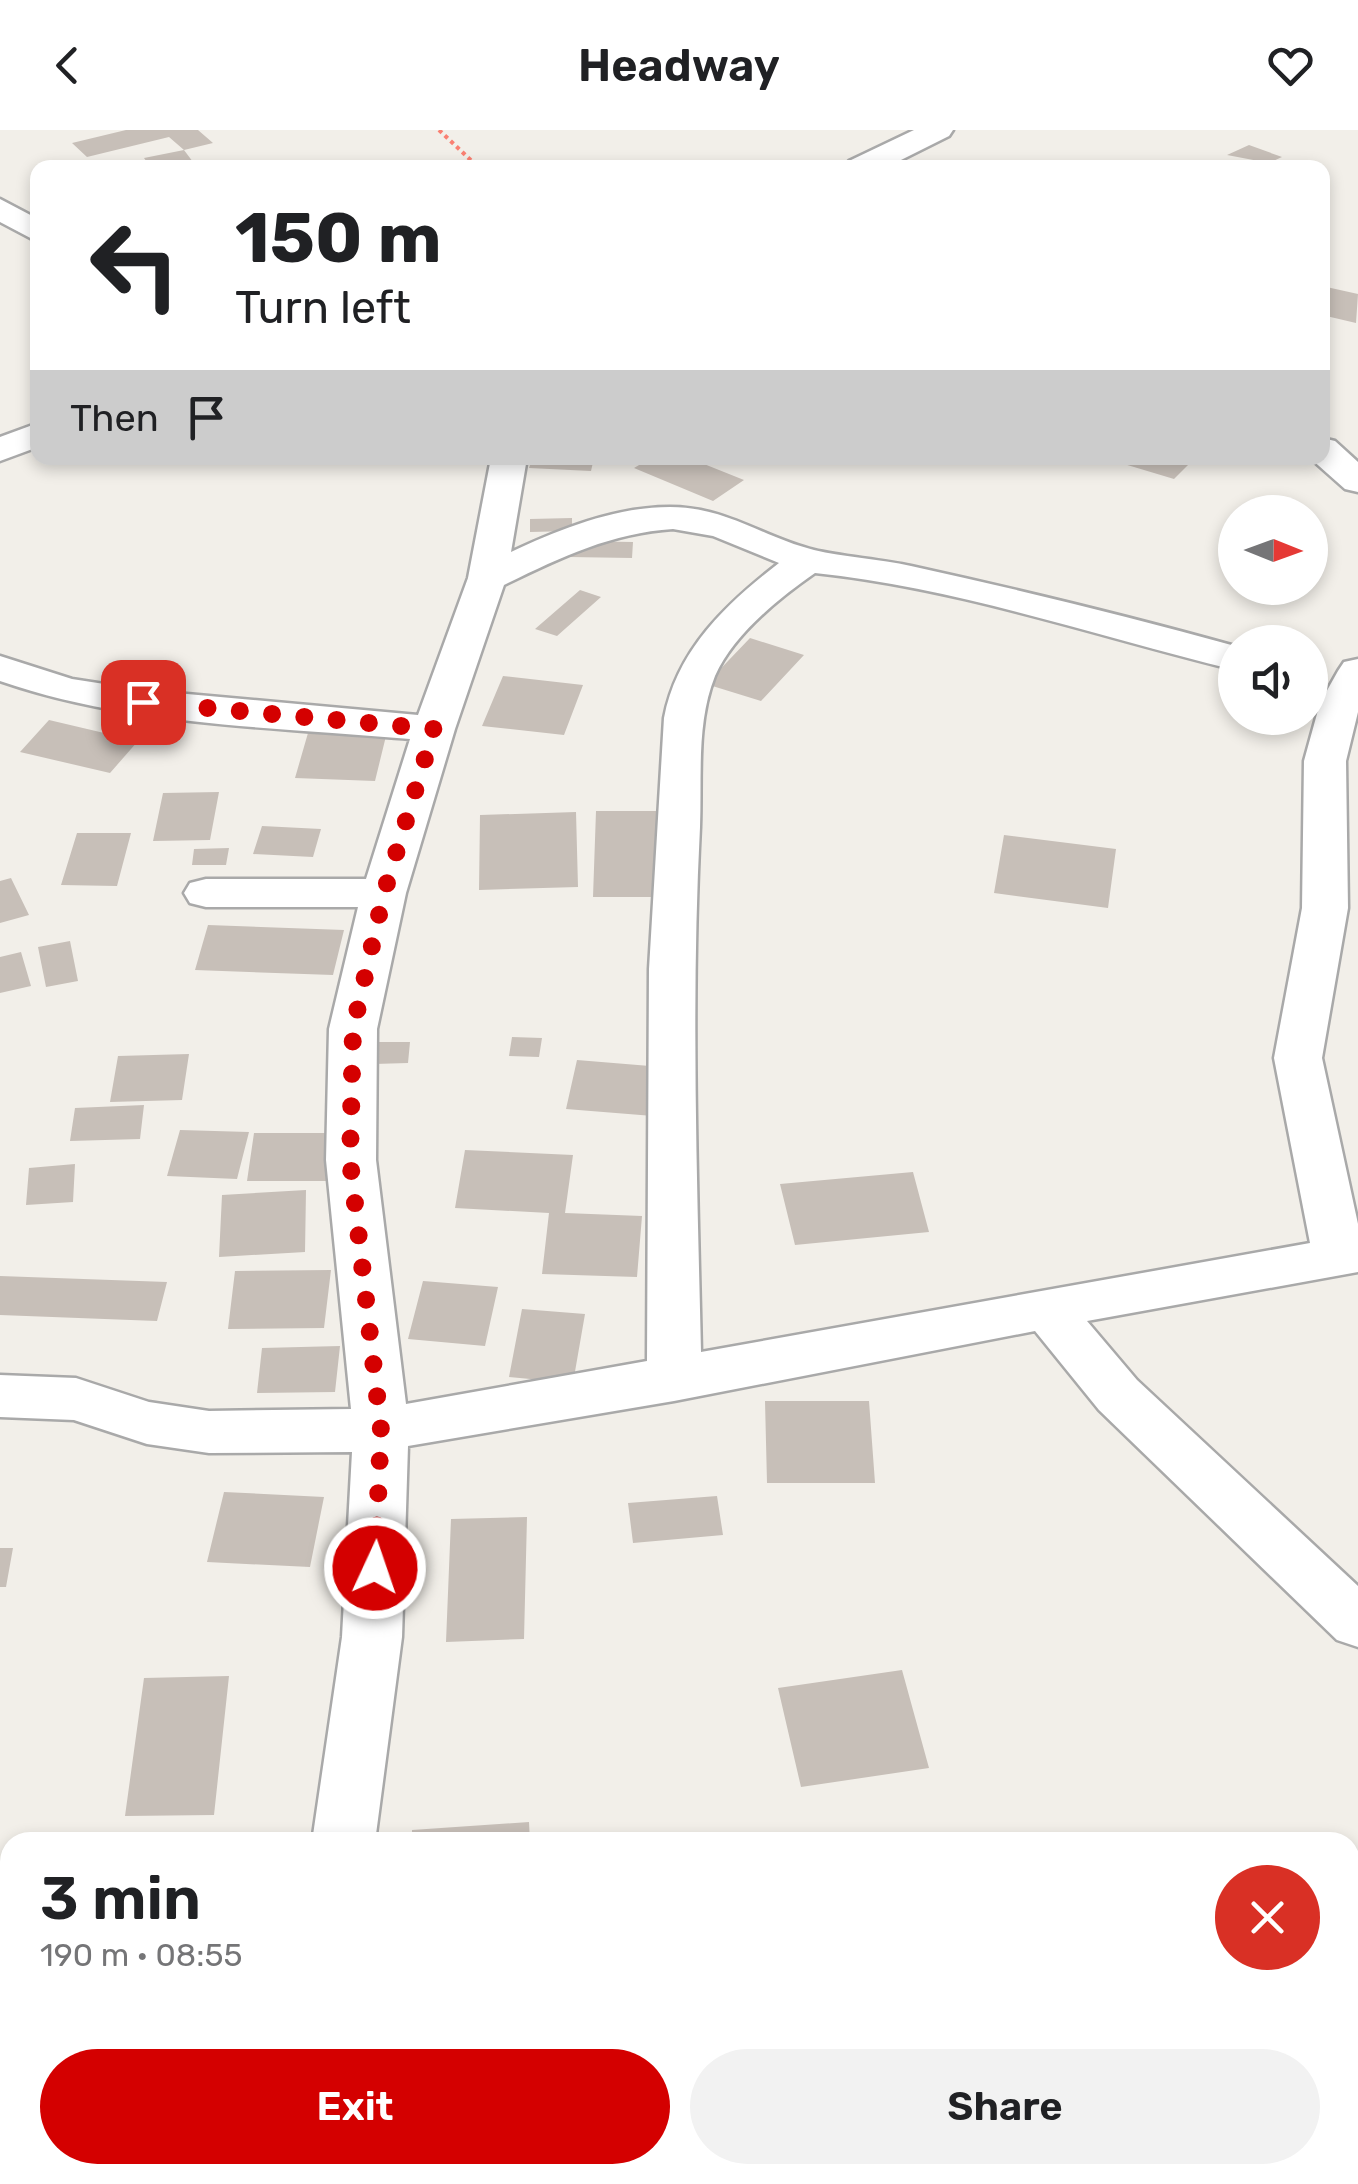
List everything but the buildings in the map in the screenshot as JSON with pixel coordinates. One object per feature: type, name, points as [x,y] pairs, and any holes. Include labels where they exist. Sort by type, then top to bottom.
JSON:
[{"type":"street","points":[[878,160],[920,142]]},
{"type":"street","points":[[0,208],[30,227]]},
{"type":"street","points":[[0,450],[30,437]]},
{"type":"street","points":[[1330,455],[1358,481]]},
{"type":"street","points":[[343,1832],[372,1637],[381,1430],[350,1160],[353,1029],[384,893],[434,729],[487,578],[508,465]]},
{"type":"street","points":[[487,578],[572,536],[675,518],[716,525],[807,561],[856,566],[1074,612],[1218,653]]},
{"type":"street","points":[[674,1380],[670,950],[683,722],[694,676],[753,604],[807,561]]},
{"type":"street","points":[[0,668],[65,690],[104,696],[434,729]]},
{"type":"street","points":[[0,1396],[76,1399],[147,1423],[209,1432],[381,1430],[1049,1312],[1349,1254],[1298,1058],[1300,1026],[1325,908],[1328,857],[1321,773],[1338,681]]},
{"type":"street","points":[[206,893],[384,893]]},
{"type":"street","points":[[1049,1312],[1118,1394],[1358,1623]]},
{"type":"path","points":[[439,130],[470,160]]},
{"type":"route","points":[[143,702],[434,729],[384,893],[353,1029],[350,1160],[381,1430],[375,1568]]}]
